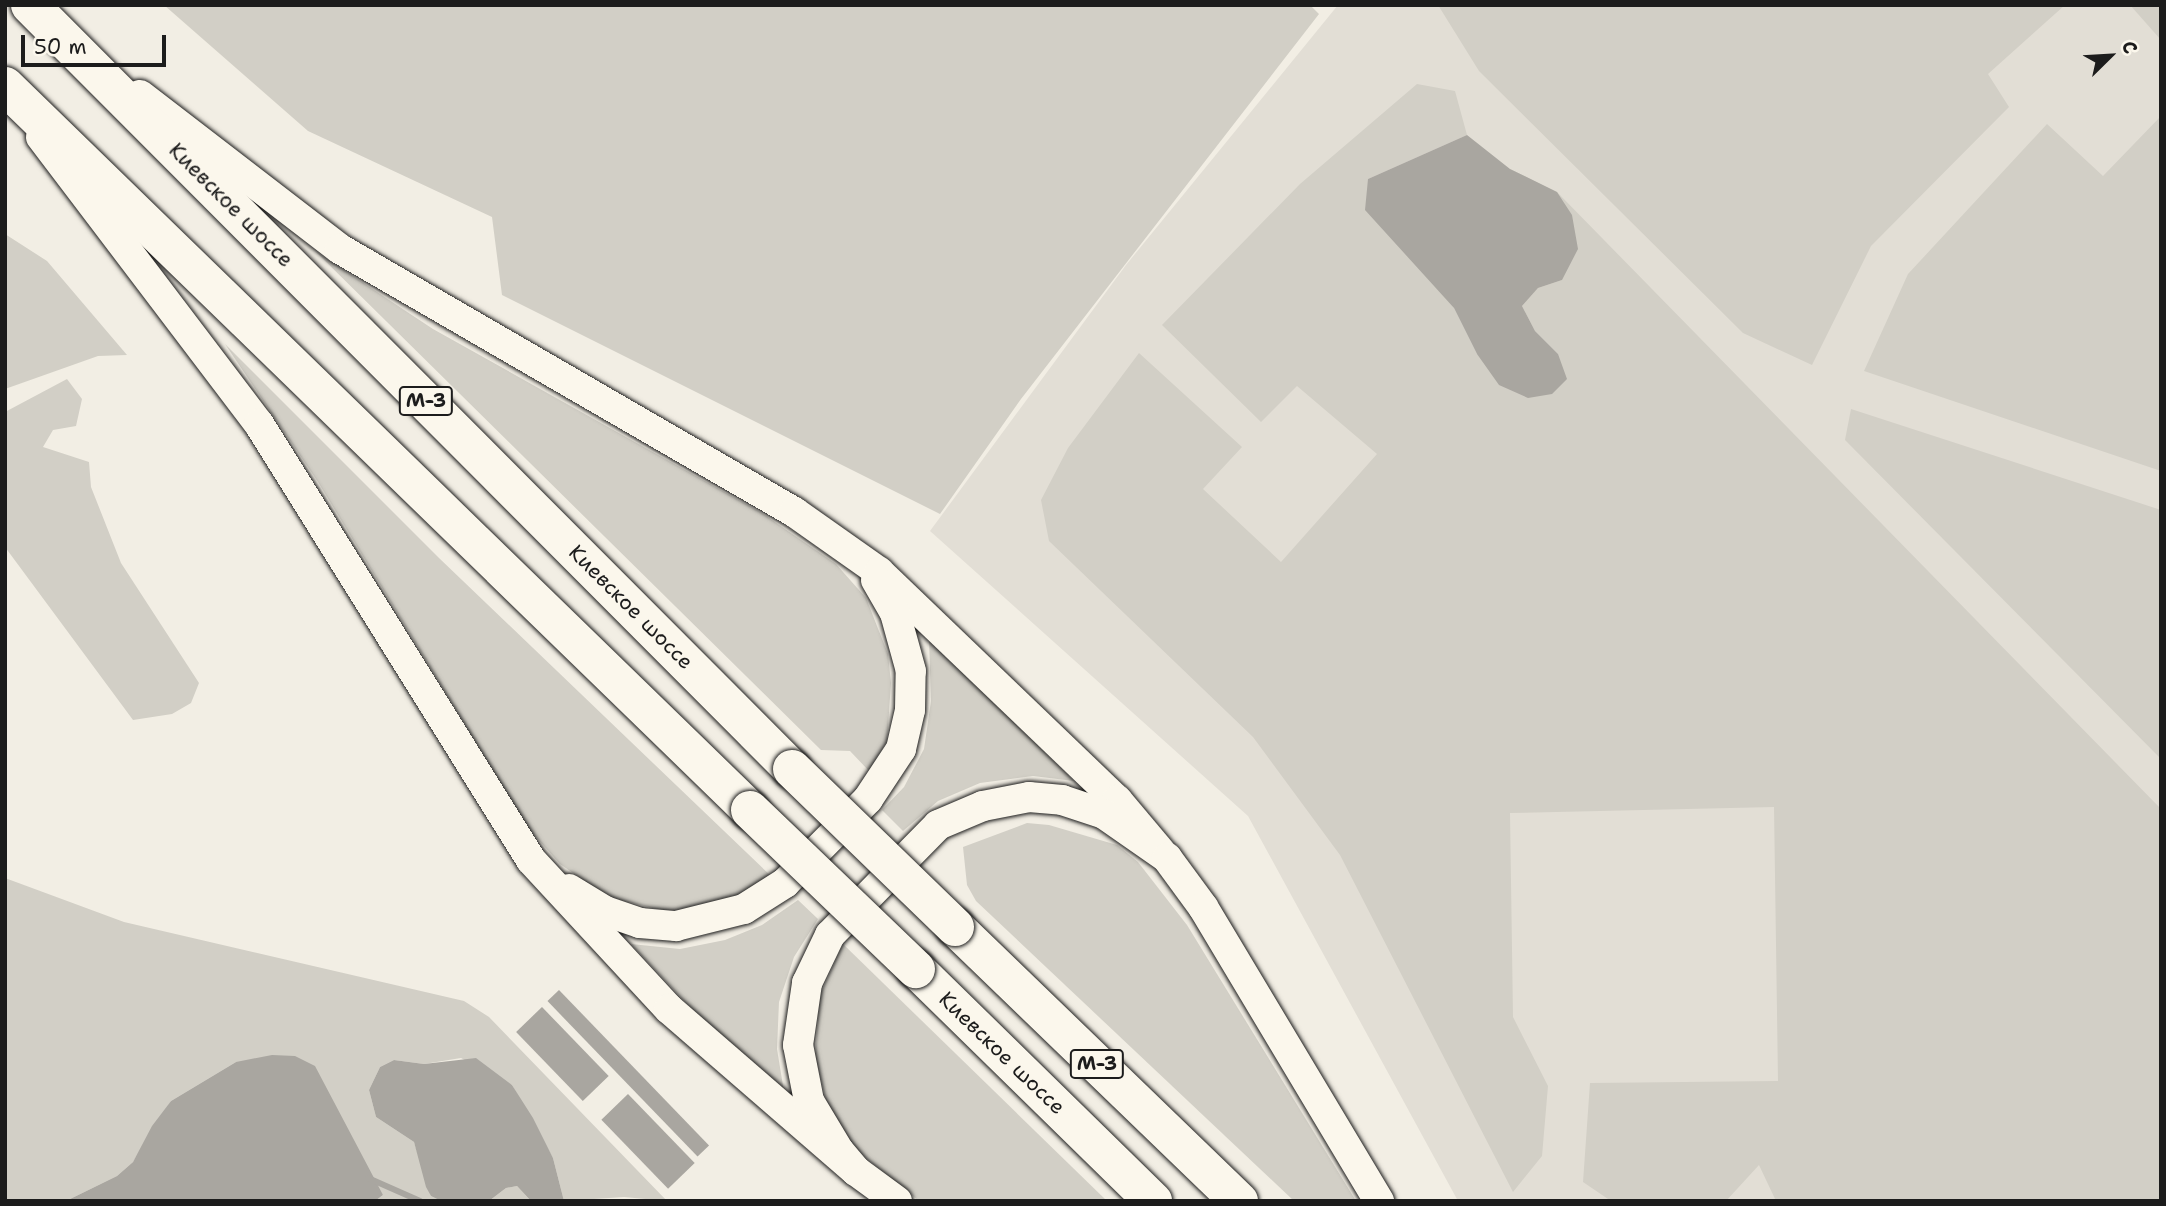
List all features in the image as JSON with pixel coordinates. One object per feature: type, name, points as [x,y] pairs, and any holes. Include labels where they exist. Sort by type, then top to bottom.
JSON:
[{"type":"highway","name":"Киевское шоссе","points":[[30,5],[792,769],[1239,1201]]},
{"type":"highway","name":"Киевское шоссе","points":[[7,88],[1153,1201]]},
{"type":"street","points":[[60,34],[340,249],[782,505],[855,555],[924,612],[1117,800],[1160,851],[1203,907],[1379,1201]]},
{"type":"street","points":[[7,88],[64,171],[259,424],[506,822],[554,889],[668,1009],[856,1171],[897,1201]]},
{"type":"street","points":[[506,822],[573,893],[605,911],[640,923],[693,924],[744,909],[768,896],[878,788],[896,761],[904,738],[910,710],[908,652],[888,599],[855,555]]},
{"type":"street","points":[[856,1171],[814,1113],[799,1060],[804,993],[830,936],[938,825],[997,803],[1029,797],[1075,804],[1104,814],[1160,851]]},
{"type":"shaded area","points":[[164,5],[1310,5],[1319,14],[1021,399],[940,514],[502,295],[492,217],[308,131]]},
{"type":"shaded area","points":[[1338,5],[2161,5],[2161,1201],[1458,1201],[1248,816],[930,531],[1126,265]]},
{"type":"shaded area","points":[[1438,5],[2065,5],[1988,74],[2009,107],[1871,246],[1812,365],[1743,333],[1479,71]]},
{"type":"shaded area","points":[[2130,5],[2161,5],[2161,40]]},
{"type":"shaded area","points":[[1417,84],[1455,91],[1467,135],[1368,179],[1454,308],[1477,354],[1558,354],[1535,331],[1522,306],[1538,288],[1562,280],[1510,169],[1557,192],[2161,809],[2161,1201],[1776,1201],[1759,1165],[1726,1201],[1611,1201],[1583,1182],[1590,1083],[1778,1081],[1774,807],[1510,813],[1513,1017],[1548,1086],[1542,1156],[1513,1192],[1340,855],[1253,737],[1049,541],[1041,500],[1068,448],[1139,353],[1242,447],[1203,489],[1281,562],[1377,454],[1297,386],[1261,422],[1162,325],[1300,184]]},
{"type":"shaded area","points":[[2161,116],[2161,471],[1864,371],[1908,274],[2047,124],[2103,176]]},
{"type":"shaded area","points":[[1467,135],[1510,169],[1557,192],[1572,215],[1578,249],[1562,280],[1538,288],[1522,306],[1535,331],[1558,354],[1567,379],[1552,394],[1528,398],[1499,385],[1477,354],[1454,308],[1365,210],[1368,179]]},
{"type":"shaded area","points":[[5,234],[47,261],[127,355],[98,356],[5,389]]},
{"type":"shaded area","points":[[315,251],[433,329],[760,512],[836,564],[866,598],[888,654],[891,683],[887,741],[869,771],[850,751],[821,750]]},
{"type":"shaded area","points":[[225,344],[439,558],[772,877],[743,895],[680,910],[661,910],[608,897],[560,864],[528,828],[318,482]]},
{"type":"shaded area","points":[[67,379],[82,399],[76,426],[53,430],[43,447],[89,462],[91,487],[121,563],[199,683],[191,703],[172,714],[133,720],[5,547],[5,412]]},
{"type":"shaded area","points":[[1851,409],[2161,510],[2161,759],[1845,440]]},
{"type":"shaded area","points":[[929,639],[1074,781],[1033,776],[980,783],[938,801],[903,831],[882,810],[904,787],[924,749],[931,701]]},
{"type":"shaded area","points":[[1027,823],[1049,825],[1117,845],[1138,862],[1187,925],[1356,1201],[1294,1201],[976,901],[967,885],[963,847]]},
{"type":"shaded area","points":[[5,878],[124,922],[464,1001],[489,1017],[667,1201],[624,1197],[564,1201],[553,1158],[512,1085],[461,1058],[424,1064],[394,1060],[380,1067],[369,1090],[376,1117],[414,1142],[431,1196],[441,1201],[375,1201],[383,1195],[236,1062],[171,1101],[133,1162],[117,1176],[66,1201],[5,1201]]},
{"type":"shaded area","points":[[798,900],[818,919],[794,957],[779,1002],[777,1049],[784,1092],[738,1058],[631,944],[680,949],[725,940],[762,925]]},
{"type":"shaded area","points":[[843,944],[1107,1201],[919,1201],[855,1149],[828,1107],[815,1057],[820,995]]},
{"type":"shaded area","points":[[559,990],[709,1145],[698,1156],[547,1001]]},
{"type":"shaded area","points":[[542,1007],[609,1076],[583,1101],[516,1032]]},
{"type":"shaded area","points":[[272,1055],[295,1056],[315,1066],[383,1195],[375,1201],[66,1201],[117,1176],[133,1162],[152,1126],[171,1101],[236,1062]]},
{"type":"shaded area","points":[[476,1058],[512,1085],[533,1118],[553,1158],[564,1201],[531,1201],[517,1186],[506,1188],[489,1201],[441,1201],[431,1196],[426,1187],[414,1142],[376,1117],[369,1090],[380,1067],[394,1060],[424,1064]]},
{"type":"shaded area","points":[[628,1094],[695,1163],[668,1189],[601,1120]]},
{"type":"shaded area","points":[[517,1186],[531,1201],[489,1201],[506,1188]]},
{"type":"waterway","points":[[368,1178],[420,1201]]}]
